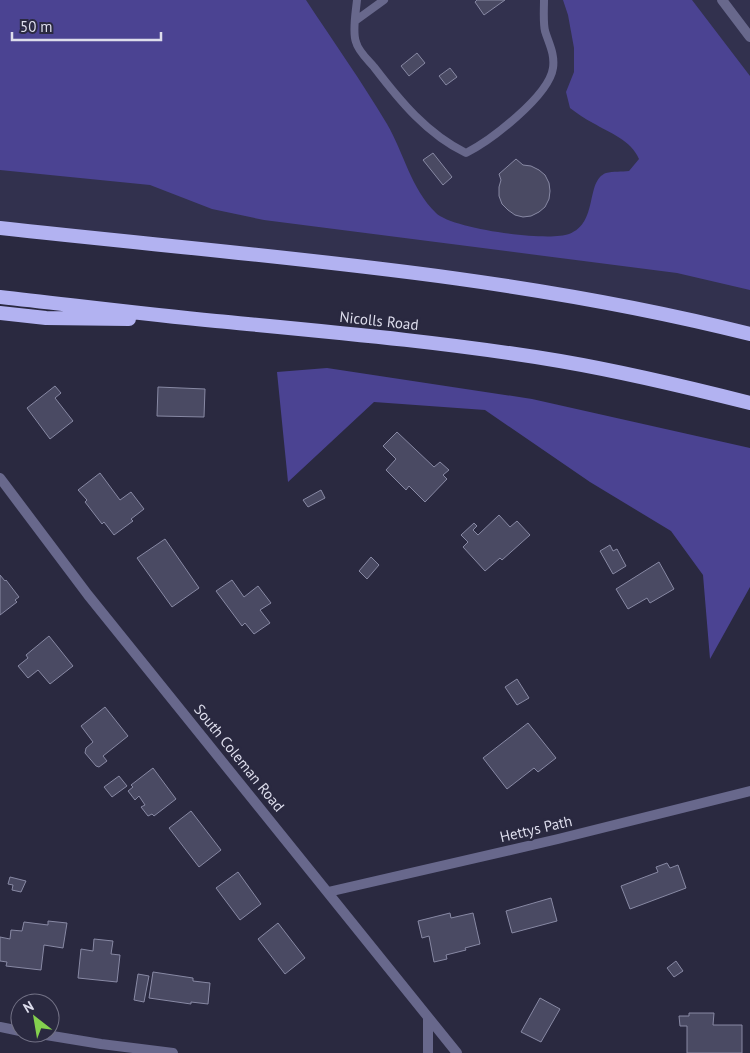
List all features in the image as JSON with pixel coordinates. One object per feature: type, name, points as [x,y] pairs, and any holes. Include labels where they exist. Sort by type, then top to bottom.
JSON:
[{"type":"highway","points":[[0,228],[352,266],[517,287],[618,304],[750,334]]},
{"type":"highway","name":"Nicolls Road","points":[[0,296],[214,321],[395,338],[561,361],[632,375],[750,403]]},
{"type":"highway","points":[[0,313],[46,318],[214,321]]},
{"type":"street","points":[[722,0],[750,37]]},
{"type":"street","name":"South Coleman Road","points":[[0,478],[88,595],[457,1053]]},
{"type":"street","name":"Hettys Path","points":[[328,892],[558,839],[750,791]]},
{"type":"street","points":[[428,1017],[428,1053]]},
{"type":"street","points":[[60,1037],[173,1053]]},
{"type":"lane","points":[[357,0],[356,42],[394,93],[434,135],[466,153],[496,135],[517,116],[549,80],[553,70],[553,58],[545,29],[544,0]]},
{"type":"lane","points":[[355,21],[384,0]]},
{"type":"shaded area","points":[[0,0],[750,0],[750,334],[618,304],[0,228]]},
{"type":"shaded area","points":[[0,0],[306,0],[387,124],[420,193],[436,213],[445,219],[480,229],[522,235],[558,236],[569,234],[578,229],[584,221],[600,177],[609,172],[629,171],[639,159],[625,142],[570,108],[566,92],[574,72],[574,48],[568,15],[563,0],[692,0],[750,76],[750,290],[677,273],[264,220],[212,209],[150,185],[0,170]]},
{"type":"shaded area","points":[[327,368],[532,399],[750,448],[750,587],[710,659],[703,575],[671,531],[590,482],[485,410],[374,402],[288,482],[277,372]]},
{"type":"building","points":[[477,0],[505,0],[484,15],[475,2]]},
{"type":"building","points":[[417,53],[425,63],[409,76],[401,66]]},
{"type":"building","points":[[450,68],[457,77],[446,85],[439,76]]},
{"type":"building","points":[[433,153],[452,177],[443,185],[423,160]]},
{"type":"building","points":[[516,159],[523,165],[539,170],[545,175],[549,183],[549,199],[545,207],[531,216],[515,215],[502,204],[499,196],[501,180],[499,174]]},
{"type":"building","points":[[55,386],[61,393],[55,398],[73,421],[50,439],[27,408]]},
{"type":"building","points":[[158,387],[205,389],[204,417],[157,416]]},
{"type":"building","points":[[397,432],[434,467],[440,462],[449,470],[443,475],[447,479],[425,502],[409,486],[406,490],[386,470],[396,459],[383,446]]},
{"type":"building","points":[[100,473],[120,500],[131,492],[144,509],[131,519],[133,521],[114,535],[104,522],[102,524],[85,502],[87,500],[78,490]]},
{"type":"building","points":[[321,490],[325,498],[308,507],[303,500]]},
{"type":"building","points":[[499,515],[510,527],[517,521],[530,535],[502,560],[500,558],[485,571],[463,547],[468,542],[461,535],[474,523],[477,526],[473,530],[478,535]]},
{"type":"building","points":[[165,539],[199,588],[172,607],[137,558]]},
{"type":"building","points":[[610,545],[613,551],[617,549],[626,566],[613,574],[600,551]]},
{"type":"building","points":[[371,557],[379,565],[367,579],[359,571]]},
{"type":"building","points":[[659,562],[674,589],[650,603],[647,598],[628,609],[616,589]]},
{"type":"building","points":[[0,575],[19,597],[15,600],[17,602],[0,615]]},
{"type":"building","points":[[232,580],[244,597],[258,586],[271,603],[260,610],[270,623],[254,634],[245,623],[242,626],[216,591]]},
{"type":"building","points":[[49,636],[73,666],[50,684],[38,670],[28,678],[18,666],[28,658],[26,655]]},
{"type":"building","points":[[517,679],[529,698],[517,705],[505,687]]},
{"type":"building","points":[[105,707],[128,736],[103,756],[107,761],[99,767],[85,753],[86,748],[93,742],[81,726]]},
{"type":"building","points":[[528,723],[556,758],[538,772],[534,768],[507,789],[483,758]]},
{"type":"building","points":[[153,768],[176,799],[154,816],[152,814],[148,816],[141,807],[145,805],[139,796],[135,800],[128,791],[133,787],[131,785]]},
{"type":"building","points":[[119,776],[127,786],[112,797],[104,787]]},
{"type":"building","points":[[191,811],[221,850],[199,867],[169,828]]},
{"type":"building","points":[[667,863],[670,868],[678,865],[686,888],[630,909],[621,886],[658,872],[656,867]]},
{"type":"building","points":[[238,872],[261,904],[240,920],[216,888]]},
{"type":"building","points":[[10,877],[26,881],[21,892],[12,890],[13,885],[8,884]]},
{"type":"building","points":[[551,898],[557,921],[512,933],[506,911]]},
{"type":"building","points":[[450,913],[451,918],[473,913],[480,944],[446,955],[447,959],[434,962],[429,936],[422,938],[418,921]]},
{"type":"building","points":[[48,921],[67,923],[63,948],[44,945],[41,970],[6,966],[7,962],[0,961],[0,937],[10,939],[11,930],[22,931],[24,922],[48,925]]},
{"type":"building","points":[[278,923],[305,958],[285,974],[258,939]]},
{"type":"building","points":[[94,939],[113,941],[111,954],[120,955],[117,982],[78,978],[81,949],[93,951]]},
{"type":"building","points":[[676,961],[683,971],[674,977],[667,968]]},
{"type":"building","points":[[153,972],[193,978],[193,981],[210,983],[208,1004],[191,1002],[191,1004],[149,998]]},
{"type":"building","points":[[138,974],[149,976],[144,1002],[134,1000]]},
{"type":"building","points":[[540,998],[560,1009],[541,1042],[521,1032]]},
{"type":"building","points":[[689,1013],[714,1013],[713,1025],[742,1025],[742,1053],[687,1053],[687,1026],[680,1026],[679,1016],[689,1016]]}]
